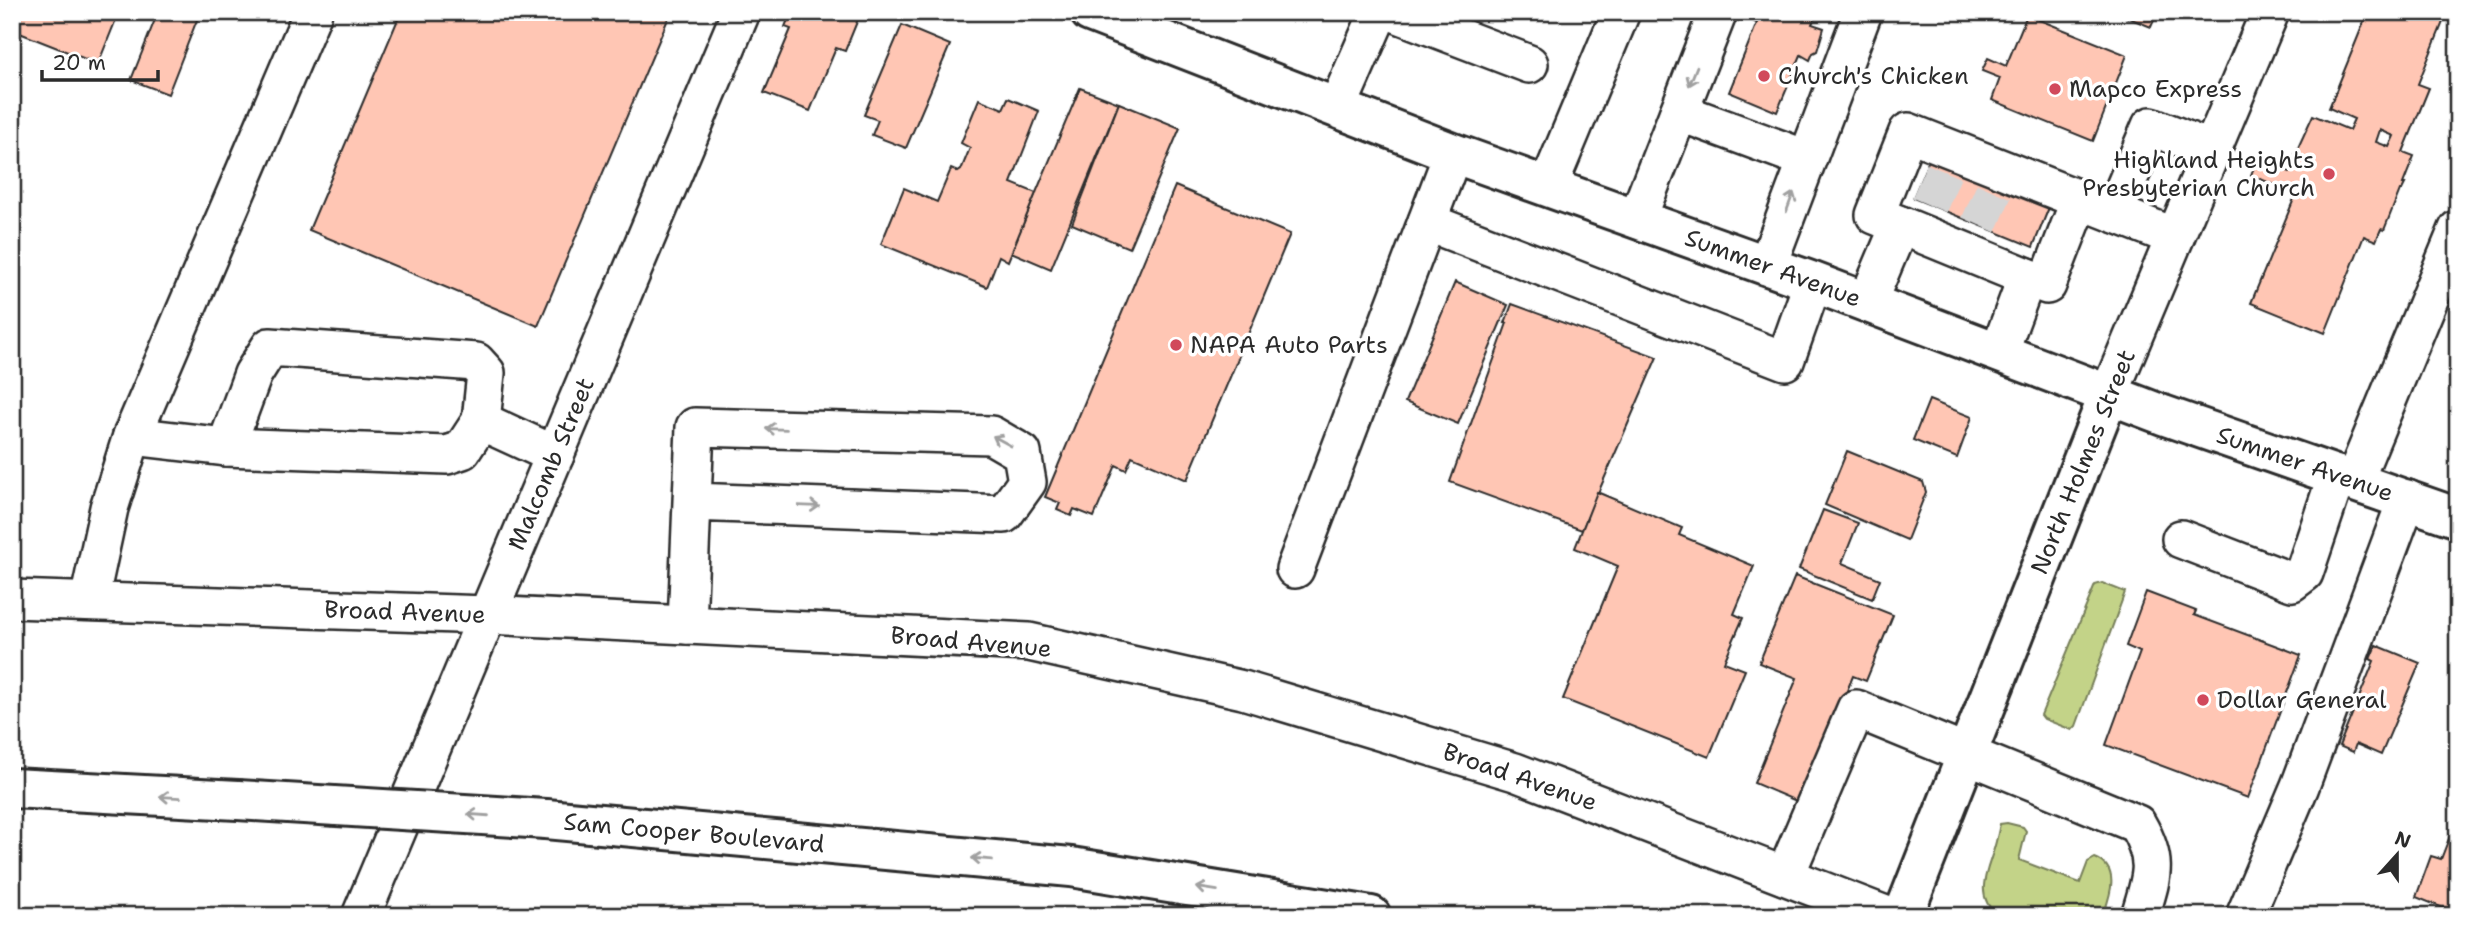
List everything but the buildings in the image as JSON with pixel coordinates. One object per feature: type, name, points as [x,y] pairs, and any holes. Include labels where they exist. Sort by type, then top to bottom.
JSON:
[{"type":"main road","name":"Summer Avenue","points":[[1090,12],[1453,153],[1813,282],[2109,394],[2458,518]]},
{"type":"main road","name":"North Holmes Street","points":[[1903,916],[2109,394]]},
{"type":"main road","name":"Sam Cooper Boulevard","points":[[12,788],[546,819],[1071,867],[1371,916]]},
{"type":"street","points":[[89,601],[109,508],[132,436],[313,12]]},
{"type":"street","name":"Malcomb Street","points":[[361,916],[741,12]]},
{"type":"street","points":[[1337,108],[1380,12]]},
{"type":"street","points":[[1393,12],[1529,64]]},
{"type":"street","points":[[1548,187],[1621,12]]},
{"type":"street","points":[[1637,219],[1718,12]]},
{"type":"street","points":[[1767,266],[1863,12]]},
{"type":"street","name":"North Holmes Street","points":[[2109,394],[2270,12]]},
{"type":"street","points":[[1679,112],[1806,159]]},
{"type":"street","points":[[2114,213],[2151,125],[2211,150]]},
{"type":"street","points":[[2080,200],[2047,285],[2027,277],[1973,239],[1915,221],[1875,215],[1908,132],[1950,156],[2000,176],[2080,200],[2175,237]]},
{"type":"street","points":[[1295,569],[1453,153]]},
{"type":"street","points":[[1867,303],[1915,221]]},
{"type":"street","points":[[1427,222],[1786,361],[1813,282]]},
{"type":"street","points":[[2181,539],[2292,582],[2304,573],[2458,229]]},
{"type":"street","points":[[1998,352],[2027,277]]},
{"type":"street","points":[[132,436],[226,447],[447,455],[462,450],[481,421],[486,373],[476,362],[270,346],[253,374],[226,447]]},
{"type":"street","points":[[481,421],[555,455]]},
{"type":"street","points":[[687,625],[695,427],[991,435],[1022,453],[1027,482],[1004,514],[692,502]]},
{"type":"street","points":[[2245,916],[2300,786],[2407,499]]},
{"type":"street","name":"Broad Avenue","points":[[12,599],[487,615],[1028,642],[1243,690],[1516,772],[1888,916]]},
{"type":"street","points":[[1785,876],[1856,709],[2137,824],[2150,846],[2152,876],[2140,916]]},
{"type":"green space","points":[[2102,583],[2125,592],[2076,726],[2072,730],[2044,719],[2041,715],[2095,585]]},
{"type":"green space","points":[[2000,824],[2023,827],[2026,831],[2019,860],[2080,883],[2088,862],[2095,858],[2103,863],[2111,875],[2111,883],[2103,916],[1998,916],[1986,901],[1984,886]]},
{"type":"tunnel","points":[[1929,205],[1947,163]]},
{"type":"tunnel","points":[[1979,225],[1997,184]]},
{"type":"place","name":"Church's Chicken","points":[[1764,76]]},
{"type":"place","name":"Mapco Express","points":[[2055,89]]},
{"type":"place","name":"Highland Heights Presbyterian Church","points":[[2329,174]]},
{"type":"place","name":"NAPA Auto Parts","points":[[1176,345]]},
{"type":"place","name":"Dollar General","points":[[2203,700]]}]
